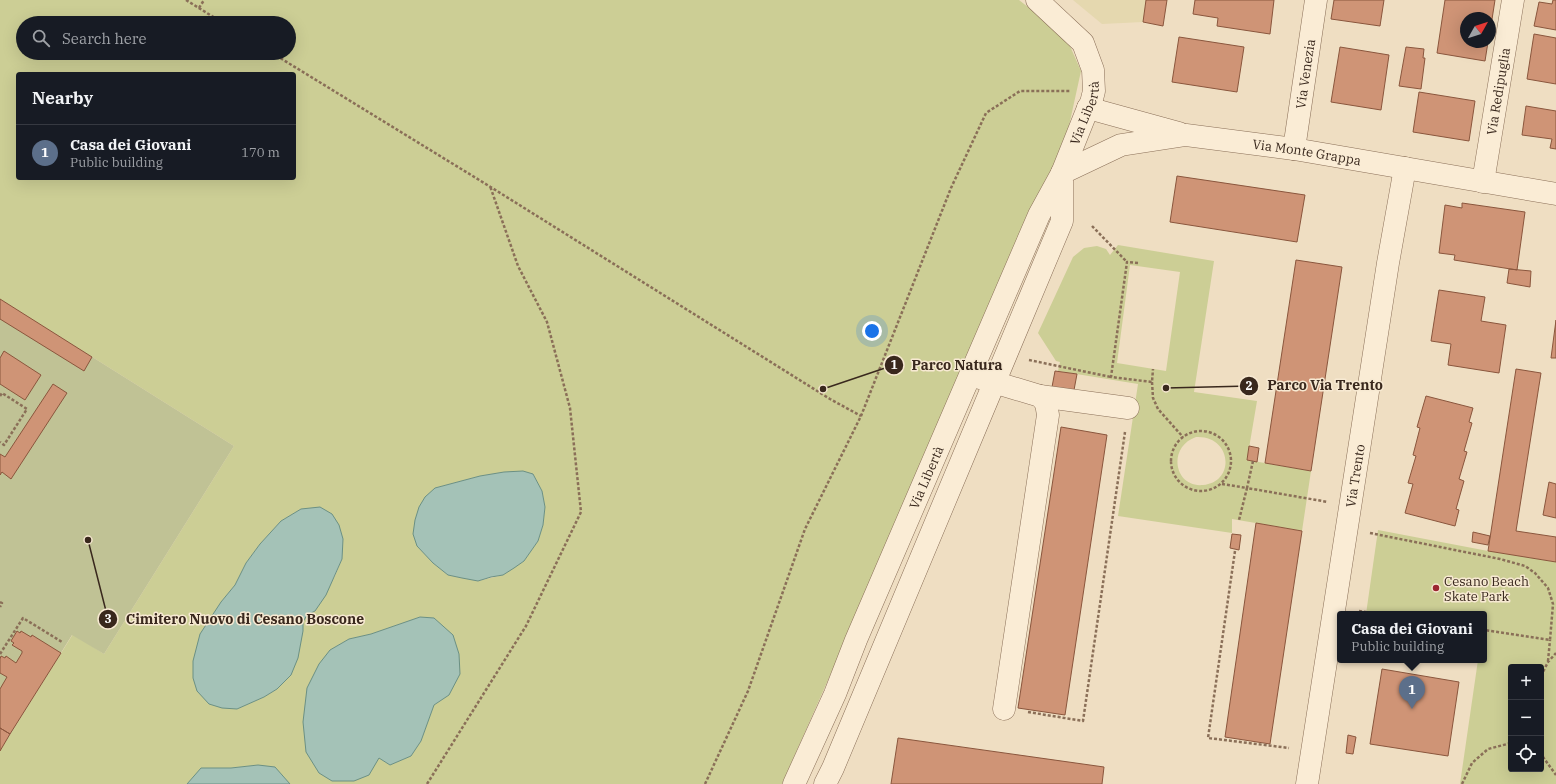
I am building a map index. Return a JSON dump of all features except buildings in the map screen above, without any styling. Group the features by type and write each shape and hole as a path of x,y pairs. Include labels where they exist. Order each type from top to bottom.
{"street":[{"name":"Via Libertà","path":"794,784 835,694 856,640 1039,215 1062,173 1091,103 1094,91 1093,70 1083,43 1037,0"},
{"name":"Via Venezia","path":"1294,148 1316,0"},
{"name":"Via Redipuglia","path":"1483,182 1513,0"},
{"path":"1088,108 1186,135"},
{"name":"Via Monte Grappa","path":"1062,173 1121,145 1186,135 1238,140 1294,148 1556,194"},
{"name":"Via Trento","path":"1307,784 1388,264 1405,168"},
{"name":"Via Libertà","path":"825,784 1062,221 1062,173"},
{"path":"970,375 1040,396 1128,408"},
{"path":"1004,709 1048,415 1046,403 1040,396"}],"path":[{"path":"186,0 212,16"},
{"path":"199,8 204,0"},
{"path":"283,60 824,395 861,416"},
{"path":"705,784 748,691 805,529 861,416 952,188 986,113 1020,91 1059,90"},
{"path":"427,784 526,626 581,512 570,408 547,322 518,266 489,186"},
{"path":"1092,226 1127,262 1138,263"},
{"path":"1110,376 1127,262"},
{"path":"1006,356 1110,376 1152,382"},
{"path":"1153,369 1153,398 1158,409 1183,437"},
{"path":"0,442 4,445 27,409 1,393"},
{"path":"1004,709 1083,720 1128,408"},
{"path":"1202,431 1216,435 1223,440 1229,449 1232,459 1231,469 1222,484 1215,489 1197,492 1187,489 1174,476 1171,466 1171,457 1176,444 1183,437 1194,432 1202,431"},
{"path":"1240,520 1252,461"},
{"path":"1222,484 1350,506"},
{"path":"1346,528 1500,559 1525,566 1535,573 1548,588 1555,604 1548,662"},
{"path":"1235,551 1208,738 1312,751"},
{"path":"0,602 2,603 0,606"},
{"path":"0,654 23,618 62,642"},
{"path":"1487,630 1550,640"},
{"path":"1544,670 1548,662 1556,653"},
{"path":"1462,784 1472,763 1488,749 1508,744"},
{"path":"1544,759 1556,775"}],"shaded area":[{"path":"1073,0 1146,0 1143,22 1102,24"}],"green space":[{"path":"0,0 1019,0 1066,37 1081,71 1065,144 782,784 290,784 286,780 258,765 201,769 187,784 0,784 0,751 73,634 104,654 234,446 0,299","holes":["504,472 533,474 542,491 545,507 543,525 538,541 524,561 503,575 478,581 448,575 433,563 417,546 435,488 480,476","301,509 343,539 342,559 335,576 315,610 307,615 302,622 303,631 300,642 277,689 264,697 237,709 200,634 221,602 235,585 246,563 260,544 281,521","420,617 449,695 434,705 421,741 411,756 390,765 379,758 330,650 349,639 371,634"]},
{"path":"1118,245 1214,261 1194,392 1257,401 1247,460 1311,471 1302,531 1232,519 1232,533 1118,516 1138,384 1058,371 1060,362 1056,361 1038,333 1073,257 1084,248 1097,246 1106,249 1110,255","holes":["1130,265 1180,272 1166,371 1117,363","1196,437 1208,438 1217,443 1223,451 1225,459 1225,468 1221,476 1214,482 1203,485 1193,484 1186,480 1180,474 1178,466 1178,457 1181,449 1187,442"]},
{"path":"0,299 234,446 104,654 72,635 0,751"},
{"path":"1378,530 1488,551 1556,562 1556,784 1460,784 1478,663 1487,663 1487,611 1366,611"}],"water":[{"path":"523,471 533,474 542,491 545,507 543,525 538,541 524,561 503,575 478,581 448,575 433,563 417,546 413,534 419,507 425,497 435,488 480,476 504,472"},
{"path":"320,507 332,514 339,525 343,539 342,559 326,595 315,611 307,615 303,622 303,631 298,658 291,675 277,689 264,697 237,709 222,708 209,704 197,691 193,678 193,661 200,634 221,602 235,585 246,563 260,544 281,521 301,509"},
{"path":"420,617 434,618 453,635 459,654 460,674 449,695 434,705 421,741 411,756 390,765 379,758 369,775 354,781 332,781 319,773 306,752 303,722 307,688 319,664 330,650 349,639 371,634"},
{"path":"258,765 275,767 290,784 187,784 201,768 231,768"}],"place":[{"name":"Parco Via Trento","path":"1166,388"},
{"name":"Parco Natura","path":"823,389"},
{"name":"Cimitero Nuovo di Cesano Boscone","path":"88,540"},
{"name":"Cesano Beach Skate Park","path":"1436,588"},
{"name":"Casa dei Giovani","path":"1412,709"}]}
